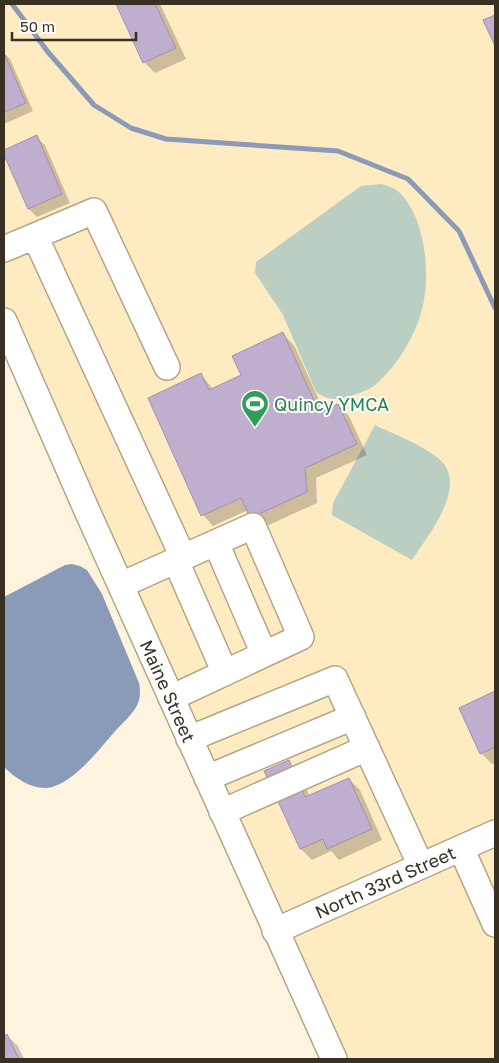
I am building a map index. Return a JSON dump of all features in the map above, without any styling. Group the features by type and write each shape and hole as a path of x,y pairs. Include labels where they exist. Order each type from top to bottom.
{"street":[{"path":"4,249 94,211 167,367"},
{"path":"35,236 179,559 225,673"},
{"name":"Maine Street","path":"4,321 189,739 334,1059"},
{"path":"121,585 253,526 301,637 171,698"},
{"path":"216,543 264,654"},
{"path":"189,739 335,679 421,866"},
{"path":"207,778 352,717"},
{"path":"222,812 367,748"},
{"name":"North 33rd Street","path":"275,931 495,833"},
{"path":"461,848 495,924"}],"shaded area":[{"path":"4,4 495,4 495,1059 329,1059 4,340"}],"green space":[{"path":"382,184 399,192 414,214 423,243 425,258 426,287 424,300 413,335 400,357 384,377 373,387 361,393 332,399 316,392 283,315 255,273 256,262 361,186"},
{"path":"375,425 424,449 439,459 447,470 450,483 443,511 412,560 332,515 333,503"}],"water":[{"path":"72,564 87,570 102,594 139,683 140,697 133,712 76,773 57,785 41,788 24,782 4,767 4,597 65,565"}],"building":[{"path":"116,4 155,4 176,48 143,63"},
{"path":"495,15 495,46 483,20"},
{"path":"4,53 26,103 4,112"},
{"path":"37,135 62,194 28,209 4,155 4,150"},
{"name":"Quincy YMCA","path":"283,332 319,412 338,404 357,444 305,468 307,492 250,518 241,498 201,516 148,398 201,373 209,390 241,375 232,356"},
{"path":"495,691 495,747 480,754 459,708"},
{"path":"289,760 305,797 349,778 372,829 327,849 323,839 300,849 264,771"},
{"path":"7,1034 19,1059 4,1059 4,1036"}],"waterway":[{"path":"12,4 48,52 94,105 131,128 166,139 338,151 408,179 459,231 495,308"}],"place":[{"name":"Quincy YMCA","path":"255,428"}]}
